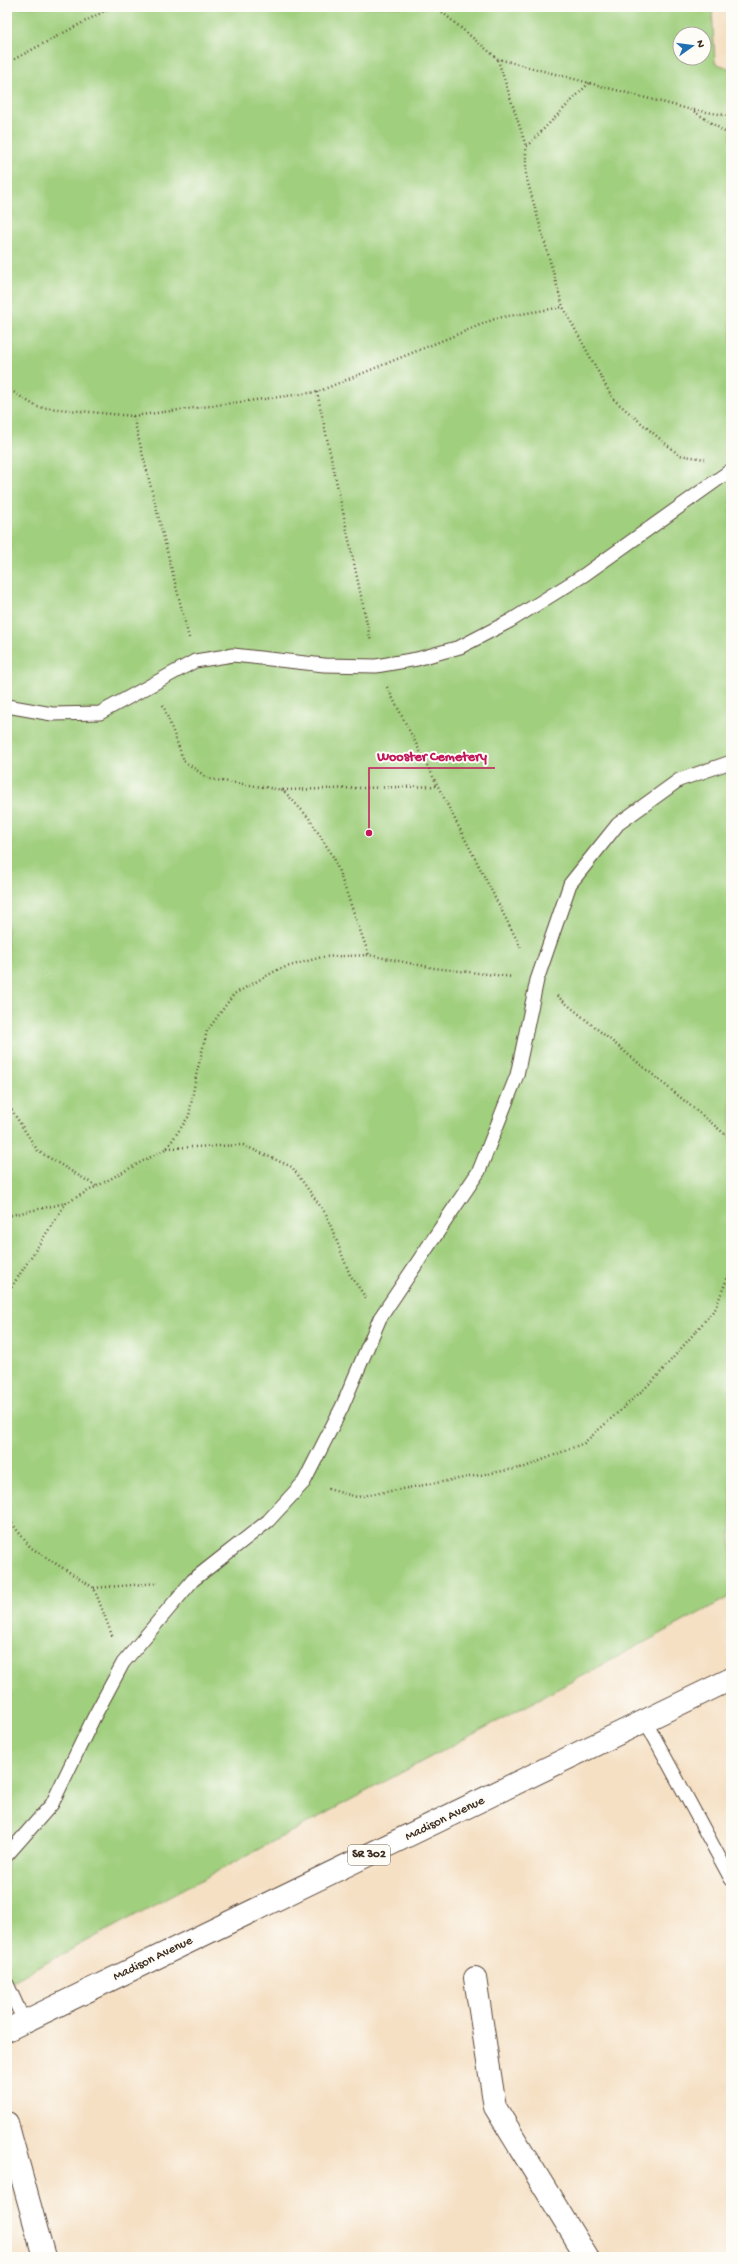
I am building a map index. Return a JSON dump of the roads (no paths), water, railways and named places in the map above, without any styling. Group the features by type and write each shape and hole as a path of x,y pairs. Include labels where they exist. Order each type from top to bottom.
{"main road":[{"name":"Madison Avenue","path":"15,2025 646,1722 731,1679"},
{"path":"475,1978 495,2107 587,2257"},
{"path":"7,2123 44,2257"}],"lane":[{"path":"7,706 52,714 100,713 195,661 233,655 324,665 376,666 417,659 460,646 510,621 584,575 731,470"},
{"path":"7,1855 52,1804 122,1663 193,1580 268,1521 304,1482 342,1407 380,1318 479,1171 517,1075 537,980 570,884 618,824 679,780 731,762"},
{"path":"646,1722 731,1879"},
{"path":"7,1984 15,2025"}],"place":[{"name":"Wooster Cemetery","path":"369,833"}]}
